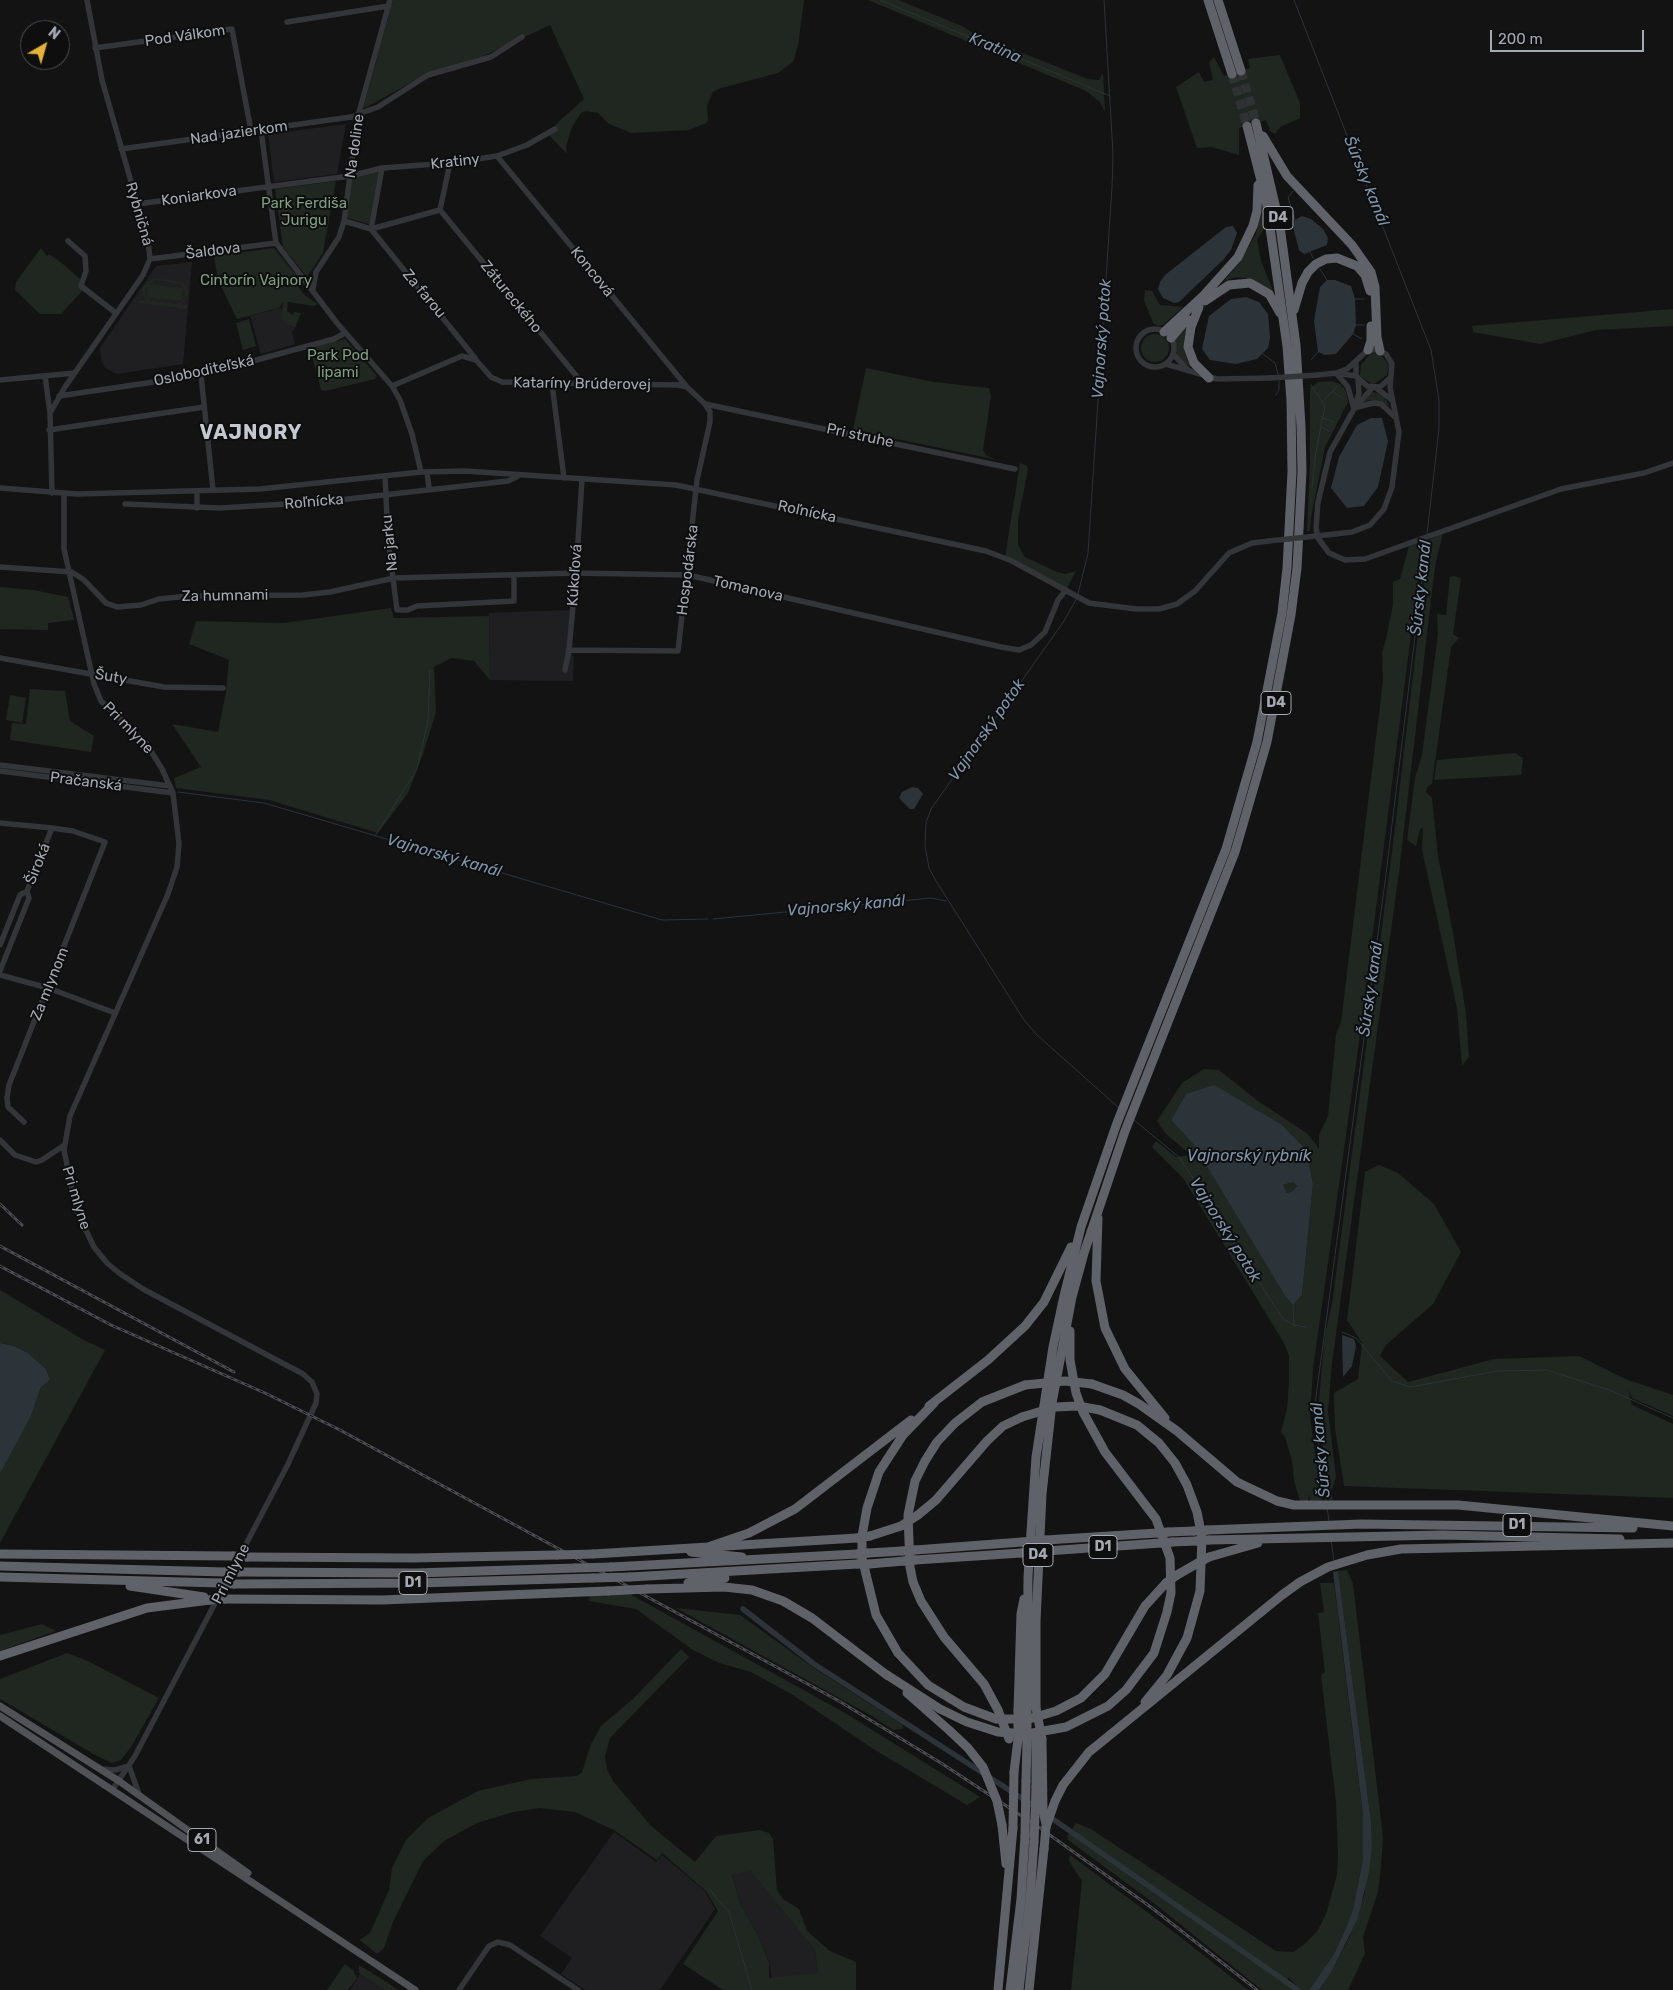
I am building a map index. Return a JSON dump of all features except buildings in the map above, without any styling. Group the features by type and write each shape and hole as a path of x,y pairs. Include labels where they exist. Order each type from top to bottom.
{"highway":[{"path":"1208,0 1232,74"},
{"path":"1218,0 1241,71"},
{"path":"1251,124 1287,176 1352,245 1372,272 1375,287 1377,337 1380,351"},
{"name":"D4","path":"1010,1990 1020,1908 1025,1836 1028,1577 1036,1457 1062,1304 1081,1227 1116,1124 1226,849 1257,742 1270,682 1283,604 1291,505 1291,401 1285,323 1271,228 1251,124"},
{"name":"D4","path":"1027,1709 1036,1622 1042,1494 1052,1403 1072,1297 1098,1211 1133,1109 1235,852 1263,759 1280,685 1297,568 1302,471 1302,426 1293,315 1280,226 1251,124"},
{"path":"1167,335 1224,275 1247,243 1257,211 1258,168"},
{"path":"1293,315 1302,283 1308,272 1316,264 1326,259 1347,261 1357,266 1365,275 1370,288 1371,341 1368,350"},
{"path":"1167,335 1228,285 1250,283 1268,294 1285,323"},
{"path":"1199,307 1191,327 1188,348 1194,364 1209,378"},
{"path":"1098,1211 1096,1282 1105,1328 1124,1368 1177,1431"},
{"path":"708,1547 749,1534 795,1509 988,1360 1026,1326 1044,1302 1081,1227"},
{"path":"884,1673 940,1708 967,1722 998,1732 1027,1734 1066,1727 1108,1706 1126,1690 1154,1653 1171,1593 1170,1558 1156,1519 1105,1452 1082,1412 1076,1393 1070,1360 1072,1297"},
{"path":"1029,1990 1046,1827 1044,1793 1026,1739 998,1710 984,1684 944,1637 921,1601 912,1582 910,1567 908,1515 915,1481 929,1455 949,1429 982,1402 1024,1385 1052,1381 1092,1384 1131,1399 1177,1431 1237,1482 1278,1501 1294,1506 1458,1506 1673,1527"},
{"path":"934,1403 903,1435 879,1472 867,1508 862,1536 864,1567 876,1615 898,1653 928,1685 964,1707 996,1719 1030,1719 1056,1710 1080,1698 1105,1674 1145,1606 1166,1583 1177,1575 1209,1557 1241,1546 1298,1537"},
{"path":"0,1554 413,1558 593,1554 857,1538 901,1526 918,1515 936,1500 987,1441 1004,1426 1044,1409 1066,1406 1100,1410 1137,1425 1159,1443 1175,1463 1187,1485 1197,1512 1202,1537 1200,1591 1187,1638 1167,1675 1122,1726"},
{"name":"D1","path":"0,1566 225,1572 416,1573 775,1560 1168,1532 1296,1526 1496,1524 1673,1527"},
{"name":"D1","path":"0,1577 220,1584 417,1584 630,1577 789,1569 1172,1542 1298,1537 1523,1535 1673,1542"},
{"path":"1046,1827 1055,1800 1081,1761 1300,1582 1328,1567 1367,1554 1402,1549 1673,1542"},
{"path":"660,1550 775,1560"},
{"path":"647,1589 789,1569"},
{"path":"88,1580 211,1599"},
{"path":"0,1656 147,1608 211,1599 382,1600 647,1589 724,1587 752,1590 783,1601 812,1618 884,1673 968,1748 983,1767 995,1795 1002,1825 1008,1886"},
{"path":"998,1990 1013,1828 1014,1772 1026,1739 1027,1709"},
{"name":"D4","path":"1019,1990 1028,1918 1036,1787 1026,1739"}],"main road":[{"name":"61","path":"0,1706 139,1794 296,1909"},
{"name":"61","path":"0,1716 296,1909 414,1989"}],"street":[{"name":"Rybničná","path":"52,493 50,413 59,396 143,275 150,260 150,249 121,149 95,48 87,0"},
{"path":"287,22 390,3"},
{"name":"Na doline","path":"312,289 316,272 339,237 344,221 358,115 390,3"},
{"name":"Pod Válkom","path":"95,48 232,29 251,131"},
{"name":"Nad jazierkom","path":"121,149 358,115 378,107 428,75 491,57 522,37"},
{"name":"Kratiny","path":"350,176 382,168 450,163 498,156 527,145 555,129"},
{"path":"261,130 276,243 345,333 392,386 400,400 429,488"},
{"name":"Koncová","path":"498,156 687,387"},
{"path":"344,221 371,229 440,210 450,163"},
{"path":"371,229 382,168"},
{"name":"Koniarkova","path":"137,204 350,176"},
{"name":"Zátureckého","path":"440,210 583,384"},
{"name":"Za farou","path":"371,229 468,347 476,360"},
{"path":"68,241 86,256 86,271 81,286 116,313"},
{"name":"Šaldova","path":"150,260 276,243"},
{"path":"1188,370 1173,354 1167,335 1153,330 1143,334 1137,345 1137,351 1142,362 1154,367 1166,364 1209,378 1270,378 1336,373 1347,369 1356,361 1360,354 1368,350 1380,351 1390,358 1392,364 1392,400 1398,422"},
{"name":"Osloboditeľská","path":"59,396 201,375 334,339 345,333"},
{"path":"392,386 462,356 468,347"},
{"path":"1166,364 1173,354"},
{"path":"462,356 476,360"},
{"name":"Kataríny Brúderovej","path":"476,360 496,381 687,387"},
{"path":"1356,361 1359,393 1354,409 1330,452 1316,519 1318,538 1329,553 1337,558 1352,561 1365,559 1560,489 1644,473 1673,463"},
{"path":"0,380 75,373"},
{"path":"1336,373 1357,378 1392,400"},
{"path":"1336,373 1348,386 1354,409"},
{"path":"201,375 213,490"},
{"path":"45,376 50,413"},
{"path":"1354,409 1374,388 1387,383 1391,376"},
{"path":"552,384 564,478"},
{"path":"687,387 705,404 710,412 710,422 697,489"},
{"path":"1354,409 1373,403 1381,404 1388,408 1398,422"},
{"name":"Pri struhe","path":"705,404 1015,469"},
{"path":"49,430 204,406"},
{"name":"Roľnícka","path":"0,488 64,494 197,491 288,487 424,472 487,472 519,476 668,484 993,553 1024,567 1092,604 1123,608 1159,609 1187,598 1229,553 1252,543 1352,532 1370,525 1384,509 1392,487 1398,422"},
{"path":"487,472 491,478 488,483"},
{"name":"Na jarku","path":"385,476 388,539 397,610 408,610 417,606 514,602 514,575"},
{"name":"Roľnícka","path":"125,504 197,508 321,502 429,488 508,481 519,476"},
{"name":"Kúkoľová","path":"565,670 569,650 576,573 582,480"},
{"name":"Hospodárska","path":"569,650 678,651 697,489"},
{"path":"197,491 197,508"},
{"name":"Pri mlyne","path":"64,494 64,549 91,674 99,698 146,743 162,768 172,793 179,844 175,873 70,1116 63,1146 76,1210 89,1239 107,1263 143,1289 307,1377 315,1386 317,1394 315,1405 288,1464 129,1766 113,1789"},
{"path":"0,567 69,573"},
{"name":"Za humnami","path":"69,573 84,580 106,603 117,607 141,605 159,599 189,596 312,594 358,587 394,578"},
{"name":"Tomanova","path":"394,578 576,573 688,575 1001,648 1019,650 1031,645 1045,632 1058,600 1066,590"},
{"name":"Šuty","path":"0,658 164,686 223,688"},
{"name":"Pračanská","path":"0,765 170,786"},
{"name":"Pračanská","path":"0,771 172,793"},
{"path":"0,822 52,828"},
{"name":"Široká","path":"0,973 29,898 27,891 52,828 73,831 106,842"},
{"name":"Za mlynom","path":"24,1122 8,1107 9,1085 106,842"},
{"name":"Široká","path":"0,945 20,895 27,891"},
{"path":"0,973 48,988 115,1013"},
{"path":"0,1140 15,1155 36,1162 63,1146"},
{"path":"100,1769 115,1770 129,1766 139,1794"},
{"path":"460,1990 489,1946 498,1942 510,1945 578,1990"}],"shaded area":[{"path":"346,124 337,174 274,182 268,134"},
{"path":"192,262 183,364 117,374 105,368 101,360 100,348 156,266"},
{"path":"281,308 281,315 291,327 295,328 292,333 295,344 261,354 250,316"},
{"path":"570,610 567,647 574,657 573,681 490,680 489,613"},
{"path":"614,1832 656,1862 662,1855 705,1891 715,1909 660,1990 585,1990 561,1974 572,1958 540,1936"},
{"path":"751,1870 815,1950 818,1973 772,1979 769,1962 759,1937 741,1906 732,1874"},
{"path":"360,1974 384,1990 350,1990"}],"green space":[{"path":"393,0 804,0 798,46 793,62 778,73 713,92 707,106 708,120 706,123 689,130 631,133 609,124 598,113 586,111 581,113 572,127 566,146 567,154 549,135 557,130 555,125 584,99 550,25 475,60 425,75 363,109"},
{"path":"868,0 898,0 962,26 973,33 1088,79 1099,80 1103,73 1105,112 1100,102 1086,91"},
{"path":"1280,55 1300,103 1300,118 1280,127 1275,134 1270,131 1266,120 1239,128 1239,155 1212,147 1197,148 1176,87 1199,72 1204,82 1213,80 1209,62 1214,57 1224,76 1250,68 1248,59"},
{"path":"379,171 369,224 347,218 352,177"},
{"name":"Park Ferdiša Jurigu","path":"336,181 323,253 307,277 283,247 275,189"},
{"path":"1261,212 1264,229 1257,239 1261,261 1274,293 1253,279 1237,277 1224,281 1239,263 1256,234"},
{"path":"41,248 47,256 49,254 63,264 83,282 85,288 61,314 40,314 15,290 16,282"},
{"name":"Cintorín Vajnory","path":"274,248 300,280 296,283 304,295 318,304 314,306 288,302 287,311 293,315 294,312 301,313 295,328 284,323 281,315 283,302 279,308 237,319 218,280 214,256"},
{"path":"153,278 183,282 188,290 188,295 181,305 187,306 186,309 139,303 139,300 146,301 142,287","holes":["155,280 180,284 185,290 185,298 180,303 151,301 147,298 145,294 148,284 147,297 181,301 183,288 149,284"]},
{"path":"1145,290 1152,291 1160,305 1183,307 1163,325 1158,326 1153,323 1144,300"},
{"path":"1673,309 1673,326 1596,330 1540,344 1473,332 1472,326"},
{"path":"249,319 256,346 243,350 236,323"},
{"path":"1188,324 1184,343 1188,360 1195,370 1181,360 1176,352 1176,339"},
{"path":"1155,334 1165,338 1169,348 1165,358 1155,362 1145,358 1141,348 1145,338"},
{"name":"Park Pod lipami","path":"345,339 377,376 375,379 325,391 321,390 310,348"},
{"path":"1371,353 1380,354 1389,365 1387,375 1372,384 1360,376 1361,365"},
{"path":"866,368 934,382 989,388 991,396 983,450 987,456 998,460 853,430"},
{"path":"1331,381 1340,384 1346,391 1348,402 1325,447 1310,531 1307,531 1310,464 1310,388 1318,382"},
{"path":"1374,392 1384,396 1390,407 1382,402 1370,400 1361,403 1369,393"},
{"path":"1020,463 1027,466 1028,469 1018,520 1018,545 1025,557 1055,571 1065,574 1076,571 1066,590 1005,557"},
{"path":"1443,533 1435,566 1399,872 1332,1363 1328,1411 1336,1477 1331,1492 1334,1504 1330,1504 1318,1411 1325,1334 1332,1304 1393,844 1429,540"},
{"path":"1423,541 1356,1064 1313,1369 1310,1418 1322,1502 1310,1502 1309,1494 1308,1501 1300,1501 1294,1481 1292,1461 1285,1437 1281,1432 1287,1409 1289,1382 1289,1356 1284,1343 1183,1178 1152,1147 1156,1141 1176,1157 1191,1155 1166,1134 1157,1121 1182,1083 1204,1069 1219,1070 1258,1101 1308,1134 1319,1149 1319,1135 1328,1116 1336,1034 1341,1022 1383,681 1382,652 1393,605 1393,582 1400,579 1409,546","holes":["1186,1094 1250,1108 1282,1125 1306,1149 1313,1184 1302,1295 1293,1305 1285,1296 1206,1165 1205,1157 1171,1120"]},
{"path":"1450,577 1461,578 1453,634 1459,638 1451,647 1432,784 1427,787 1426,792 1432,798 1438,856 1466,1013 1469,1057 1462,1066 1457,1008 1422,850 1423,828 1420,829 1416,846 1407,840 1415,778 1422,755 1438,634 1437,614 1446,615"},
{"path":"0,587 33,590 68,597 74,620 48,623 48,630 0,629"},
{"path":"391,608 394,618 489,616 490,680 474,661 451,658 434,667 436,712 423,754 408,793 378,833 269,800 176,788 174,778 201,767 172,724 218,732 226,692 229,660 189,644 196,621 284,623"},
{"path":"30,689 65,691 70,721 94,736 91,752 10,740 12,723 26,724"},
{"path":"10,695 26,698 22,723 6,720"},
{"path":"1515,753 1523,758 1521,775 1434,780 1437,760"},
{"path":"1379,1165 1398,1173 1434,1204 1461,1252 1433,1304 1386,1345 1380,1356 1408,1382 1494,1359 1579,1356 1625,1379 1673,1395 1673,1416 1632,1398 1628,1389 1632,1405 1673,1424 1673,1498 1344,1486 1335,1428 1334,1393 1358,1379 1362,1343 1347,1320 1365,1172"},
{"path":"1293,1182 1297,1186 1293,1191 1287,1193 1283,1185"},
{"path":"0,1290 82,1339 105,1350 0,1543 0,1474 31,1416 41,1387 50,1380 46,1369 28,1353 14,1346 0,1343"},
{"path":"1347,1570 1353,1584 1383,1837 1378,1892 1363,1937 1365,1954 1348,1990 1319,1990 1332,1971 1350,1936 1364,1896 1372,1846 1371,1821 1338,1571"},
{"path":"1320,1583 1334,1583 1363,1816 1363,1859 1353,1909 1346,1928 1334,1954 1309,1990 1301,1990 1289,1978 1284,1982 1294,1990 1262,1990 1155,1904 1068,1840 1067,1837 1076,1823 1091,1829 1276,1951 1294,1952 1307,1942 1318,1930 1326,1914 1337,1875 1338,1856 1336,1802 1321,1675 1325,1672 1318,1613 1324,1612"},
{"path":"628,1593 845,1713 980,1797 967,1805 875,1750 793,1695 751,1672 719,1663 693,1650 636,1609 589,1601 590,1595"},
{"path":"676,1608 740,1615 811,1666 903,1725 902,1729 893,1730 872,1716"},
{"path":"42,1624 56,1631 0,1651 0,1635"},
{"path":"681,1649 689,1657 610,1738 605,1756 607,1769 613,1781 651,1826 695,1862 716,1836 760,1830 769,1833 773,1839 777,1890 783,1899 799,1909 807,1931 830,1951 856,1962 856,1990 723,1990 683,1964 718,1911 706,1891 662,1853 657,1860 614,1830 575,1812 539,1808 513,1812 477,1823 444,1841 423,1861 393,1922 384,1948 377,1954 360,1940 370,1933 389,1890 392,1868 406,1840 428,1818 478,1791 531,1779 577,1776 582,1772 591,1744 601,1726 633,1699","holes":["751,1871 815,1950 818,1973 769,1978 769,1963 759,1937 741,1906 732,1875"]},
{"path":"67,1653 88,1661 159,1698 131,1747 121,1760 112,1763 97,1756 0,1699 0,1679"},
{"path":"1070,1855 1248,1990 1071,1990 1082,1881 1069,1861"},
{"path":"345,1964 353,1970 357,1978 348,1990 327,1990"},
{"path":"359,1965 398,1990 384,1990 359,1973"}],"water":[{"path":"1302,216 1311,219 1323,229 1328,238 1327,245 1304,254 1299,250 1293,227 1295,220"},
{"path":"1233,226 1237,233 1231,250 1223,260 1179,302 1174,303 1163,298 1158,289 1165,275 1226,227"},
{"path":"1327,280 1335,280 1351,286 1355,299 1356,325 1353,334 1336,354 1325,355 1318,352 1314,321 1320,287"},
{"path":"1246,297 1259,302 1268,314 1270,337 1268,348 1257,359 1236,364 1210,360 1202,349 1209,316 1231,299"},
{"path":"1371,418 1382,418 1388,441 1378,487 1364,506 1347,508 1331,488 1339,457 1357,425"},
{"path":"912,787 918,788 923,794 914,809 910,809 899,798 902,792"},
{"name":"Vajnorský rybník","path":"1214,1085 1282,1125 1306,1149 1313,1184 1302,1295 1293,1305 1285,1296 1206,1165 1205,1157 1171,1120 1186,1094","holes":["1293,1182 1297,1186 1293,1191 1287,1193 1283,1185"]},
{"path":"1342,1335 1354,1339 1356,1346 1352,1366 1343,1377"},
{"path":"0,1343 14,1346 28,1353 46,1369 50,1380 41,1387 31,1416 0,1474"},
{"path":"1338,1571 1371,1821 1372,1846 1369,1872 1358,1918 1332,1971 1319,1990 1309,1990 1334,1954 1346,1928 1353,1909 1363,1859 1363,1815 1333,1572"}],"waterway":[{"name":"Kratina","path":"880,0 1110,96"},
{"name":"Vajnorský potok","path":"1078,594 1088,553 1112,187 1113,154 1104,0"},
{"name":"Šúrsky kanál","path":"1294,0 1431,350 1439,400 1439,429 1427,534"},
{"path":"1293,191 1288,197 1295,220"},
{"path":"1310,252 1313,258"},
{"path":"1320,269 1327,280"},
{"path":"1355,299 1364,299"},
{"path":"1356,325 1364,325"},
{"path":"1353,334 1362,339"},
{"path":"1311,360 1318,352"},
{"path":"1263,354 1275,363 1278,374"},
{"path":"1276,395 1279,389 1279,381"},
{"path":"1311,385 1325,406 1316,451 1312,487"},
{"path":"1323,401 1338,386"},
{"path":"1332,391 1344,399"},
{"path":"1323,418 1334,422"},
{"path":"1320,426 1330,432"},
{"name":"Šúrsky kanál","path":"1326,1501 1315,1417 1316,1397 1385,882 1427,538"},
{"name":"Vajnorský potok","path":"1077,598 1064,621 931,809 926,823 925,846 929,868 936,881 1024,1020 1037,1035 1119,1108"},
{"path":"375,836 417,769 428,721 430,670"},
{"name":"Vajnorský kanál","path":"178,792 264,803 662,920 708,919"},
{"name":"Vajnorský kanál","path":"713,919 931,898 946,901"},
{"name":"Vajnorský potok","path":"1134,1120 1180,1158 1283,1319 1294,1325 1306,1327"},
{"path":"1293,1305 1294,1325"},
{"name":"Vajnorský potok","path":"1342,1332 1356,1338 1392,1381 1410,1387 1498,1371 1547,1370 1612,1391 1673,1418"},
{"name":"Šúrsky kanál","path":"1327,1508 1329,1521"},
{"name":"Šúrsky kanál","path":"1331,1540 1334,1561"},
{"path":"743,1609 814,1664 1037,1808"},
{"path":"1047,1815 1298,1990"},
{"path":"709,1889 729,1912 752,1990"}],"tunnel":[{"path":"1241,71 1256,123"},
{"path":"1232,74 1247,126"}],"railway":[{"path":"0,1204 22,1225"},
{"path":"0,1246 234,1372"},
{"path":"0,1266 111,1325 265,1393 340,1430 839,1701 941,1763 1040,1828 1152,1908 1257,1990"}],"district":[{"name":"VAJNORY","path":"251,433"}]}
